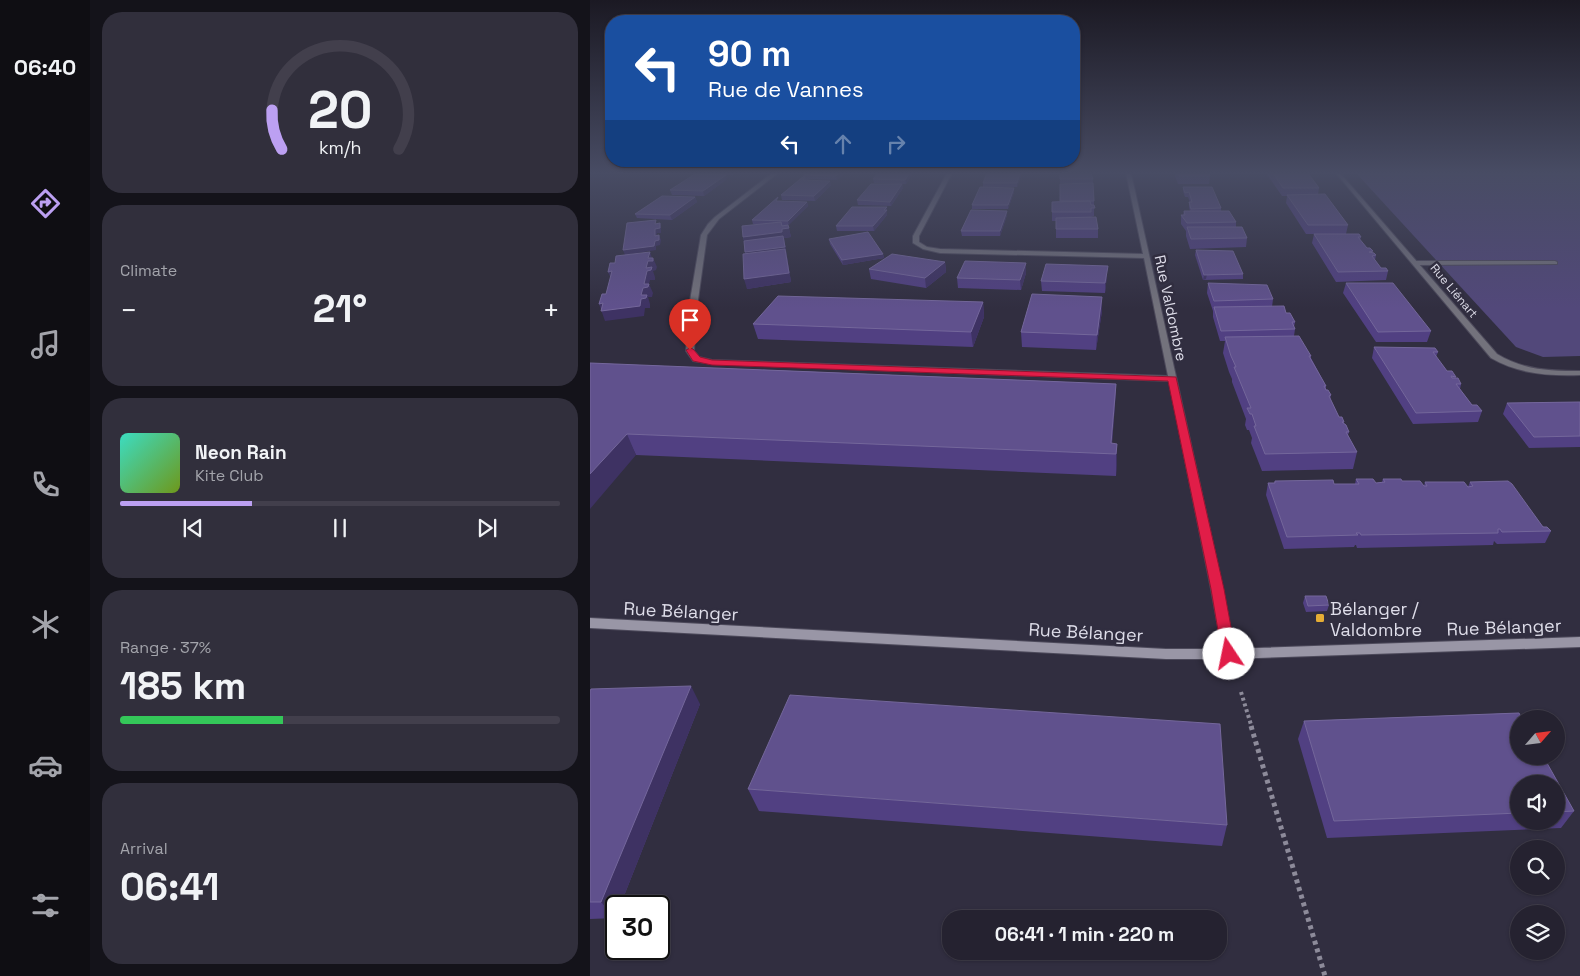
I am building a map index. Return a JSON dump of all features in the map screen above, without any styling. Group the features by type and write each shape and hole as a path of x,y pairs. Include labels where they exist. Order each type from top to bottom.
{"street":[{"path":"716,219 710,224 704,235 693,307 690,350 696,359 712,362 1172,379"},
{"path":"925,219 916,236 916,243 925,248 940,251 1146,256"},
{"name":"Rue Valdombre","path":"1138,219 1218,589 1229,654"},
{"name":"Rue Liénart","path":"1377,219 1494,356 1503,362 1542,374 1580,373"},
{"path":"1416,263 1555,263"},
{"name":"Rue Bélanger","path":"590,623 1166,654 1229,654 1580,642"}],"path":[{"path":"1240,692 1325,976"}],"shaded area":[{"path":"1398,219 1580,219 1580,356 1543,357 1516,347"}],"building":[{"path":"754,219 790,219 788,221 752,220"},
{"path":"842,219 880,219 873,226 836,226"},
{"path":"967,219 1004,219 1000,231 961,231"},
{"path":"1056,219 1096,219 1098,229 1056,229"},
{"path":"1184,219 1234,219 1236,222 1187,223"},
{"path":"1303,219 1343,219 1348,225 1308,225"},
{"path":"656,220 655,224 660,223 660,228 655,229 655,236 659,235 659,240 655,241 654,246 623,250 627,223"},
{"path":"781,222 782,226 788,225 789,228 782,229 782,232 743,237 742,226"},
{"path":"1187,227 1242,227 1247,238 1191,239"},
{"path":"868,232 883,254 842,260 829,239"},
{"path":"1314,234 1359,234 1361,237 1358,237 1367,248 1373,251 1369,252 1376,255 1372,256 1381,268 1386,268 1388,271 1338,272"},
{"path":"783,236 785,247 745,252 744,241"},
{"path":"785,249 789,273 744,279 743,254"},
{"path":"1196,250 1233,251 1243,274 1204,275"},
{"path":"650,252 648,258 653,258 653,261 648,261 646,268 652,267 651,270 647,271 644,284 649,284 648,287 643,288 641,295 647,295 646,298 641,299 640,306 601,311 603,303 599,304 602,294 606,294 612,271 608,272 610,263 615,263 616,256"},
{"path":"892,254 945,262 925,278 869,269"},
{"path":"965,261 1026,263 1020,280 957,278"},
{"path":"1046,264 1108,266 1105,283 1041,281"},
{"path":"1208,283 1267,285 1273,299 1214,301"},
{"path":"1346,283 1393,283 1431,331 1378,332"},
{"path":"1032,294 1102,297 1097,335 1021,332"},
{"path":"778,296 983,302 971,332 753,324"},
{"path":"1284,306 1286,313 1290,313 1295,322 1292,322 1295,329 1221,331 1214,307"},
{"path":"1299,336 1326,386 1324,386 1326,390 1331,395 1329,396 1339,417 1342,417 1344,422 1342,422 1346,425 1349,432 1346,432 1357,452 1265,454 1254,426 1256,426 1252,414 1250,414 1247,408 1251,408 1234,367 1236,367 1225,337"},
{"path":"1374,347 1435,348 1438,352 1433,352 1447,371 1452,371 1456,377 1451,376 1452,378 1458,378 1461,384 1456,384 1472,405 1477,405 1482,411 1416,413"},
{"path":"590,363 1116,384 1111,443 1117,444 1116,454 627,434 590,474"},
{"path":"1580,402 1580,436 1534,437 1507,403"},
{"path":"1356,479 1373,479 1376,483 1385,482 1383,479 1401,479 1402,481 1420,481 1424,486 1427,486 1425,482 1464,482 1468,487 1473,486 1470,482 1508,481 1543,527 1547,527 1551,531 1502,532 1498,529 1498,533 1361,535 1356,533 1358,535 1287,537 1268,483 1275,483 1275,481 1333,480 1334,484 1359,484"},
{"path":"1305,596 1326,596 1329,605 1308,606"},
{"path":"691,686 601,902 590,902 590,691 591,689"},
{"path":"790,695 1220,724 1227,825 748,789"},
{"path":"1510,713 1510,765 1548,765 1554,775 1510,775 1510,813 1334,821 1304,721"},
{"path":"1565,795 1574,811 1565,812"}],"place":[{"name":"Bélanger / Valdombre","path":"1320,618"}],"route":[{"path":"690,350 696,359 712,362 1172,379 1218,589 1229,654"}]}
